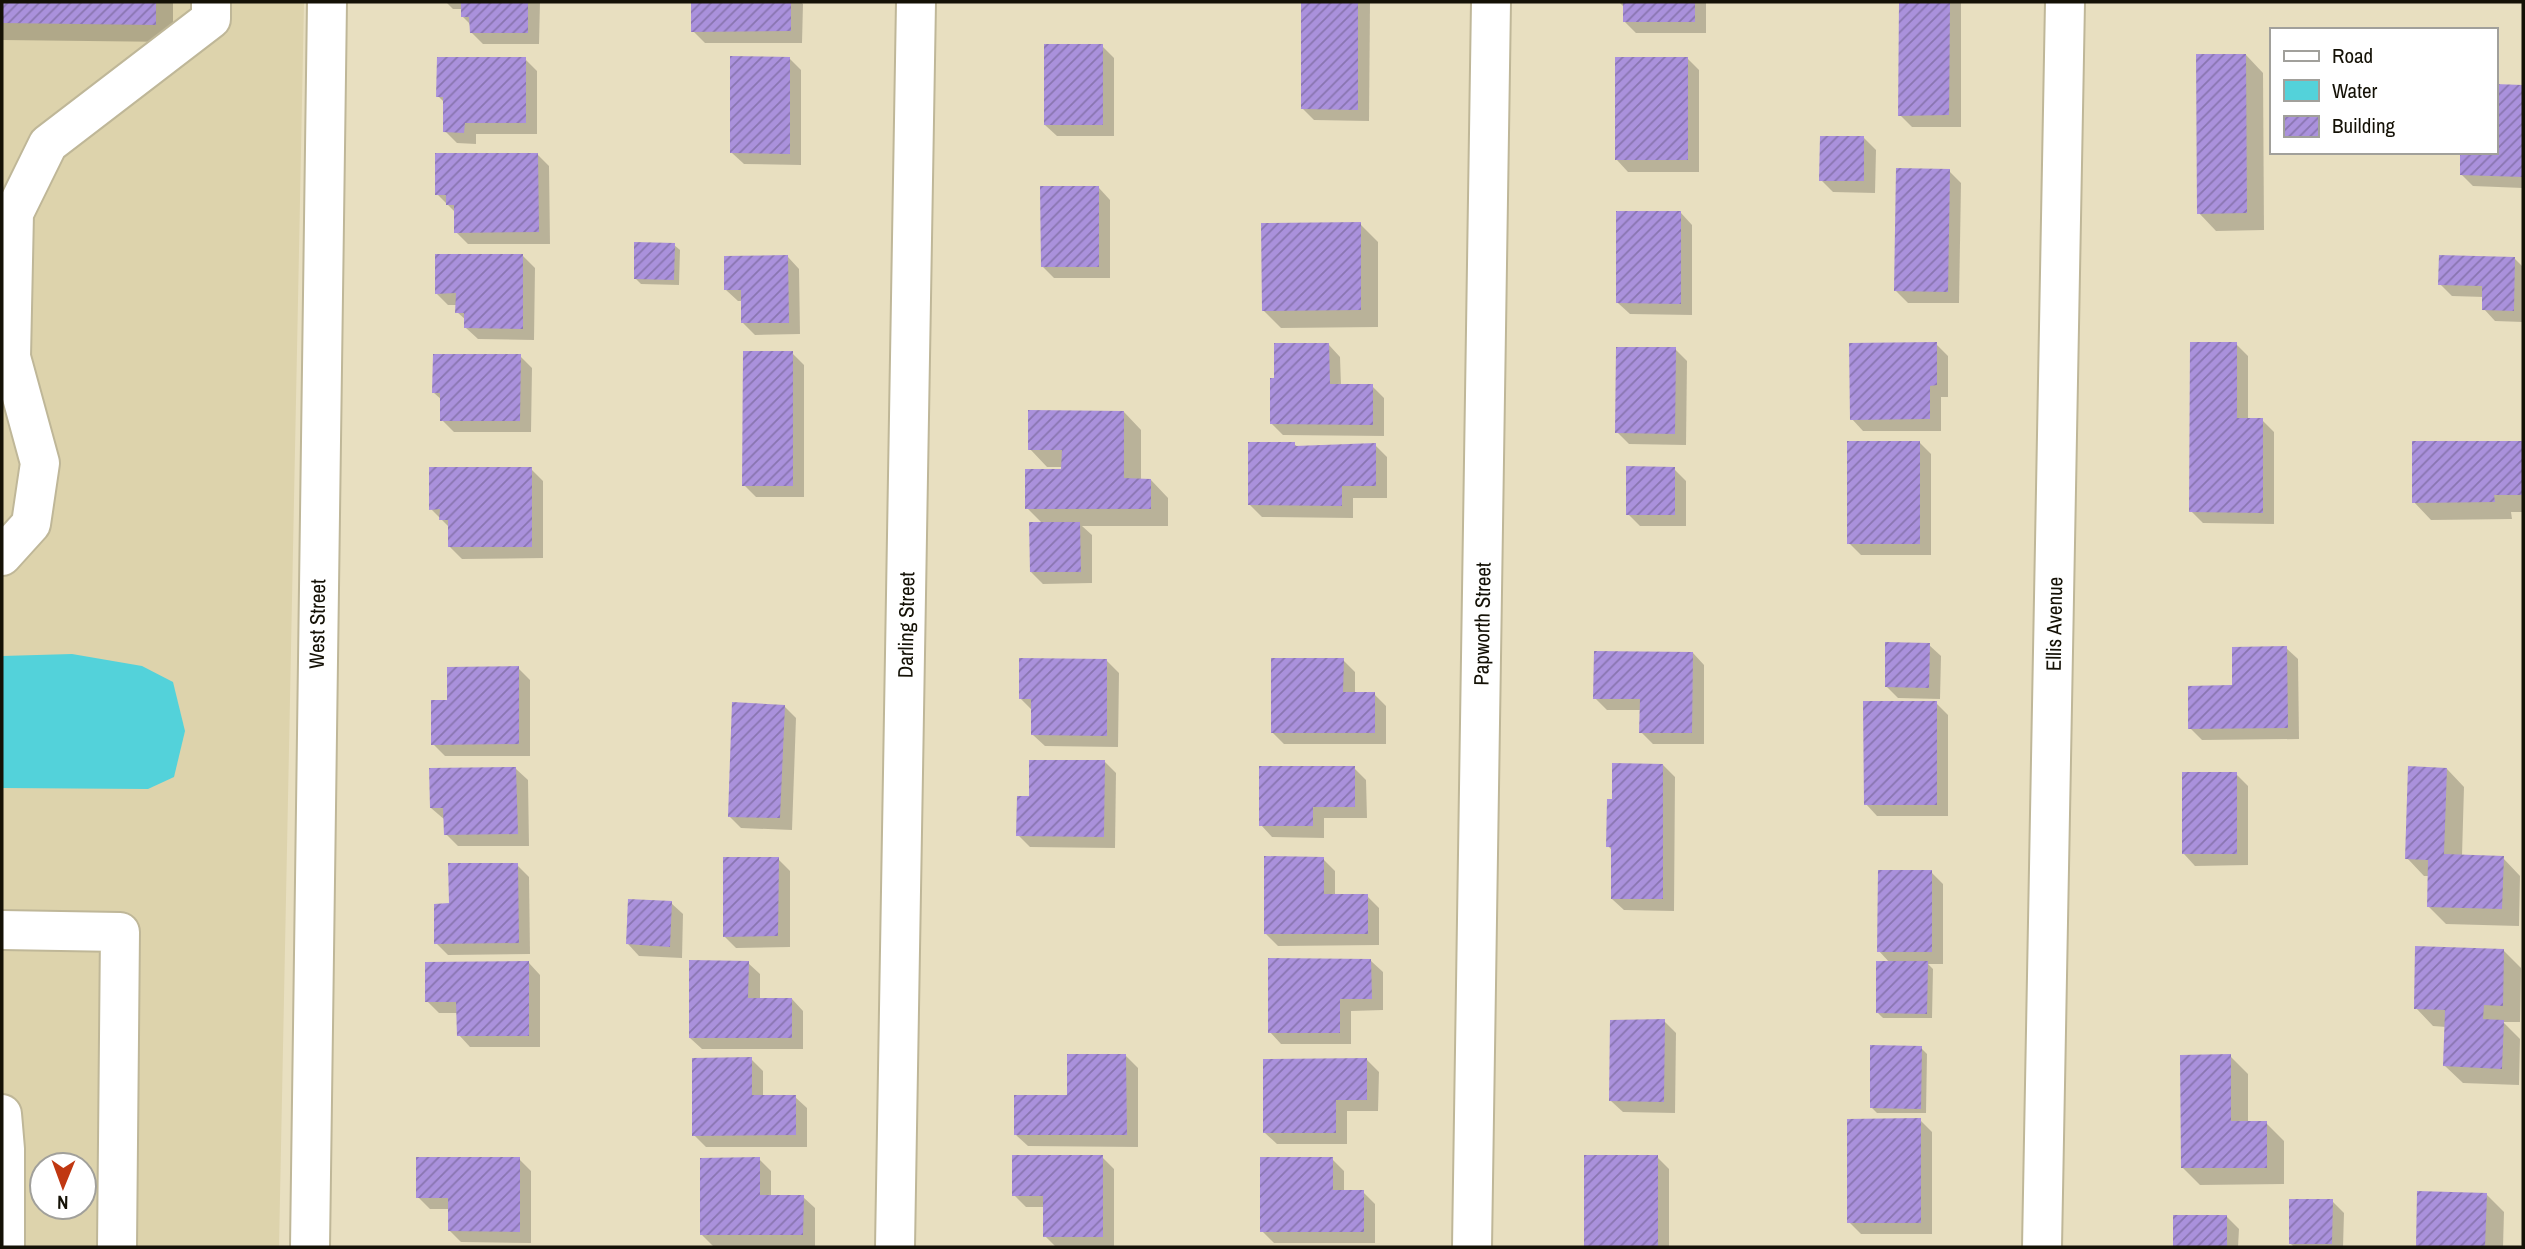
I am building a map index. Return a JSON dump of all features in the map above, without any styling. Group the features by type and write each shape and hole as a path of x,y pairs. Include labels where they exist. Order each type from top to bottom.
{"street":[{"path":"2,556 32,524 40,463 11,357 14,213 48,144 211,19 211,2"},
{"name":"West Street","path":"310,1247 327,2"},
{"name":"Darling Street","path":"895,1247 916,2"},
{"name":"Papworth Street","path":"1472,1247 1491,2"},
{"name":"Ellis Avenue","path":"2042,1247 2065,2"},
{"path":"2,930 120,932 117,1247"},
{"path":"3,1138 5,1247"}],"shaded area":[{"path":"2,2 304,2 279,1247 2,1247"}],"water":[{"path":"72,654 142,666 173,682 185,731 174,777 148,789 2,788 2,656"}],"building":[{"path":"2,2 156,2 156,25 2,23"},
{"path":"461,2 528,2 528,33 470,33 469,17 461,17"},
{"path":"691,2 791,2 791,31 691,32"},
{"path":"1301,2 1358,2 1358,110 1301,109"},
{"path":"1623,2 1695,2 1695,22 1623,22"},
{"path":"1899,2 1950,2 1949,115 1898,116"},
{"path":"1044,44 1103,44 1103,125 1044,125"},
{"path":"2196,54 2246,54 2247,213 2197,214"},
{"path":"730,56 790,57 790,154 730,153"},
{"path":"437,57 526,57 526,123 465,123 464,133 443,132 443,97 436,97"},
{"path":"1615,57 1688,57 1688,160 1615,160"},
{"path":"2497,84 2523,85 2523,177 2460,175 2460,154 2497,154"},
{"path":"1820,136 1864,136 1864,181 1819,181"},
{"path":"435,153 538,153 539,232 454,233 454,205 446,205 446,195 435,195"},
{"path":"1896,168 1950,169 1948,292 1894,291"},
{"path":"1040,186 1099,186 1099,267 1041,267"},
{"path":"1616,211 1681,211 1681,304 1616,303"},
{"path":"1361,222 1361,310 1262,311 1261,223"},
{"path":"634,242 675,243 674,280 634,279"},
{"path":"435,254 523,254 523,329 464,328 464,313 455,313 456,293 435,294"},
{"path":"788,255 789,323 741,323 741,290 724,290 724,256"},
{"path":"2439,255 2515,257 2514,311 2482,310 2482,286 2438,285"},
{"path":"1937,342 1937,385 1930,386 1930,419 1850,420 1849,343"},
{"path":"2190,342 2237,342 2237,418 2263,418 2263,513 2189,512"},
{"path":"1274,343 1329,343 1330,384 1373,384 1373,425 1270,424 1270,378 1274,378"},
{"path":"1616,347 1676,347 1675,434 1615,433"},
{"path":"743,351 793,351 793,486 742,486"},
{"path":"433,354 521,354 520,421 440,421 440,393 432,393"},
{"path":"1028,410 1124,411 1124,478 1151,479 1151,509 1025,509 1025,469 1061,469 1062,450 1028,450"},
{"path":"1847,441 1920,441 1920,544 1847,544"},
{"path":"2412,441 2523,441 2523,495 2494,495 2495,502 2412,503"},
{"path":"1248,442 1295,442 1295,446 1376,443 1376,486 1342,486 1342,506 1248,505"},
{"path":"1626,466 1675,467 1675,515 1626,515"},
{"path":"429,467 532,467 532,547 448,547 448,520 439,520 440,509 429,510"},
{"path":"1029,522 1080,522 1081,572 1030,572"},
{"path":"1885,642 1930,643 1929,688 1885,687"},
{"path":"2287,646 2288,728 2188,729 2188,686 2232,685 2232,647"},
{"path":"1594,651 1693,652 1692,733 1639,733 1640,699 1593,699"},
{"path":"1019,658 1107,659 1107,736 1031,735 1031,699 1019,699"},
{"path":"1271,658 1344,658 1343,692 1375,692 1375,733 1271,733"},
{"path":"519,666 519,744 431,745 431,700 447,700 447,667"},
{"path":"1863,701 1937,701 1937,805 1864,805"},
{"path":"732,702 785,705 780,818 728,817"},
{"path":"1029,760 1105,760 1104,837 1016,836 1017,796 1029,796"},
{"path":"1612,763 1663,764 1663,899 1611,899 1611,847 1606,847 1607,799 1612,799"},
{"path":"1259,766 1355,766 1355,807 1313,807 1313,826 1259,826"},
{"path":"2408,766 2447,768 2444,854 2504,856 2502,909 2427,907 2428,860 2405,859"},
{"path":"516,767 518,834 444,835 443,808 430,808 429,768"},
{"path":"2182,772 2237,772 2237,854 2182,854"},
{"path":"1264,856 1324,857 1324,894 1368,894 1368,934 1264,934"},
{"path":"723,857 779,857 778,936 723,937"},
{"path":"448,863 518,863 519,943 434,944 434,904 449,903"},
{"path":"1878,870 1932,870 1932,952 1877,952"},
{"path":"628,899 672,901 670,947 626,944"},
{"path":"2415,946 2504,949 2503,1006 2484,1005 2483,1019 2504,1020 2502,1069 2443,1066 2445,1010 2414,1009"},
{"path":"1268,958 1371,959 1372,999 1340,999 1340,1033 1268,1033"},
{"path":"689,960 749,961 748,998 792,998 792,1038 689,1038"},
{"path":"529,961 529,1036 457,1036 456,1002 425,1002 425,962"},
{"path":"1876,961 1928,961 1927,1014 1876,1013"},
{"path":"1665,1019 1664,1102 1609,1101 1610,1020"},
{"path":"1870,1045 1922,1046 1921,1109 1870,1108"},
{"path":"1067,1054 1126,1054 1127,1135 1014,1135 1014,1095 1067,1095"},
{"path":"2231,1054 2231,1121 2267,1121 2267,1168 2181,1168 2180,1055"},
{"path":"752,1057 752,1095 796,1095 796,1135 692,1136 692,1058"},
{"path":"1367,1058 1367,1100 1336,1100 1336,1133 1263,1133 1263,1059"},
{"path":"1921,1118 1921,1223 1847,1223 1847,1119"},
{"path":"1012,1155 1103,1155 1103,1237 1043,1237 1043,1196 1012,1196"},
{"path":"1584,1155 1658,1155 1658,1247 1584,1247"},
{"path":"416,1157 520,1157 520,1232 448,1231 448,1198 416,1198"},
{"path":"760,1157 760,1195 804,1195 803,1235 700,1235 700,1158"},
{"path":"1260,1157 1333,1157 1333,1190 1364,1190 1364,1232 1260,1232"},
{"path":"2417,1191 2487,1193 2485,1247 2416,1247"},
{"path":"2289,1199 2333,1199 2332,1244 2289,1244"},
{"path":"2173,1215 2227,1215 2227,1247 2173,1247"}]}
